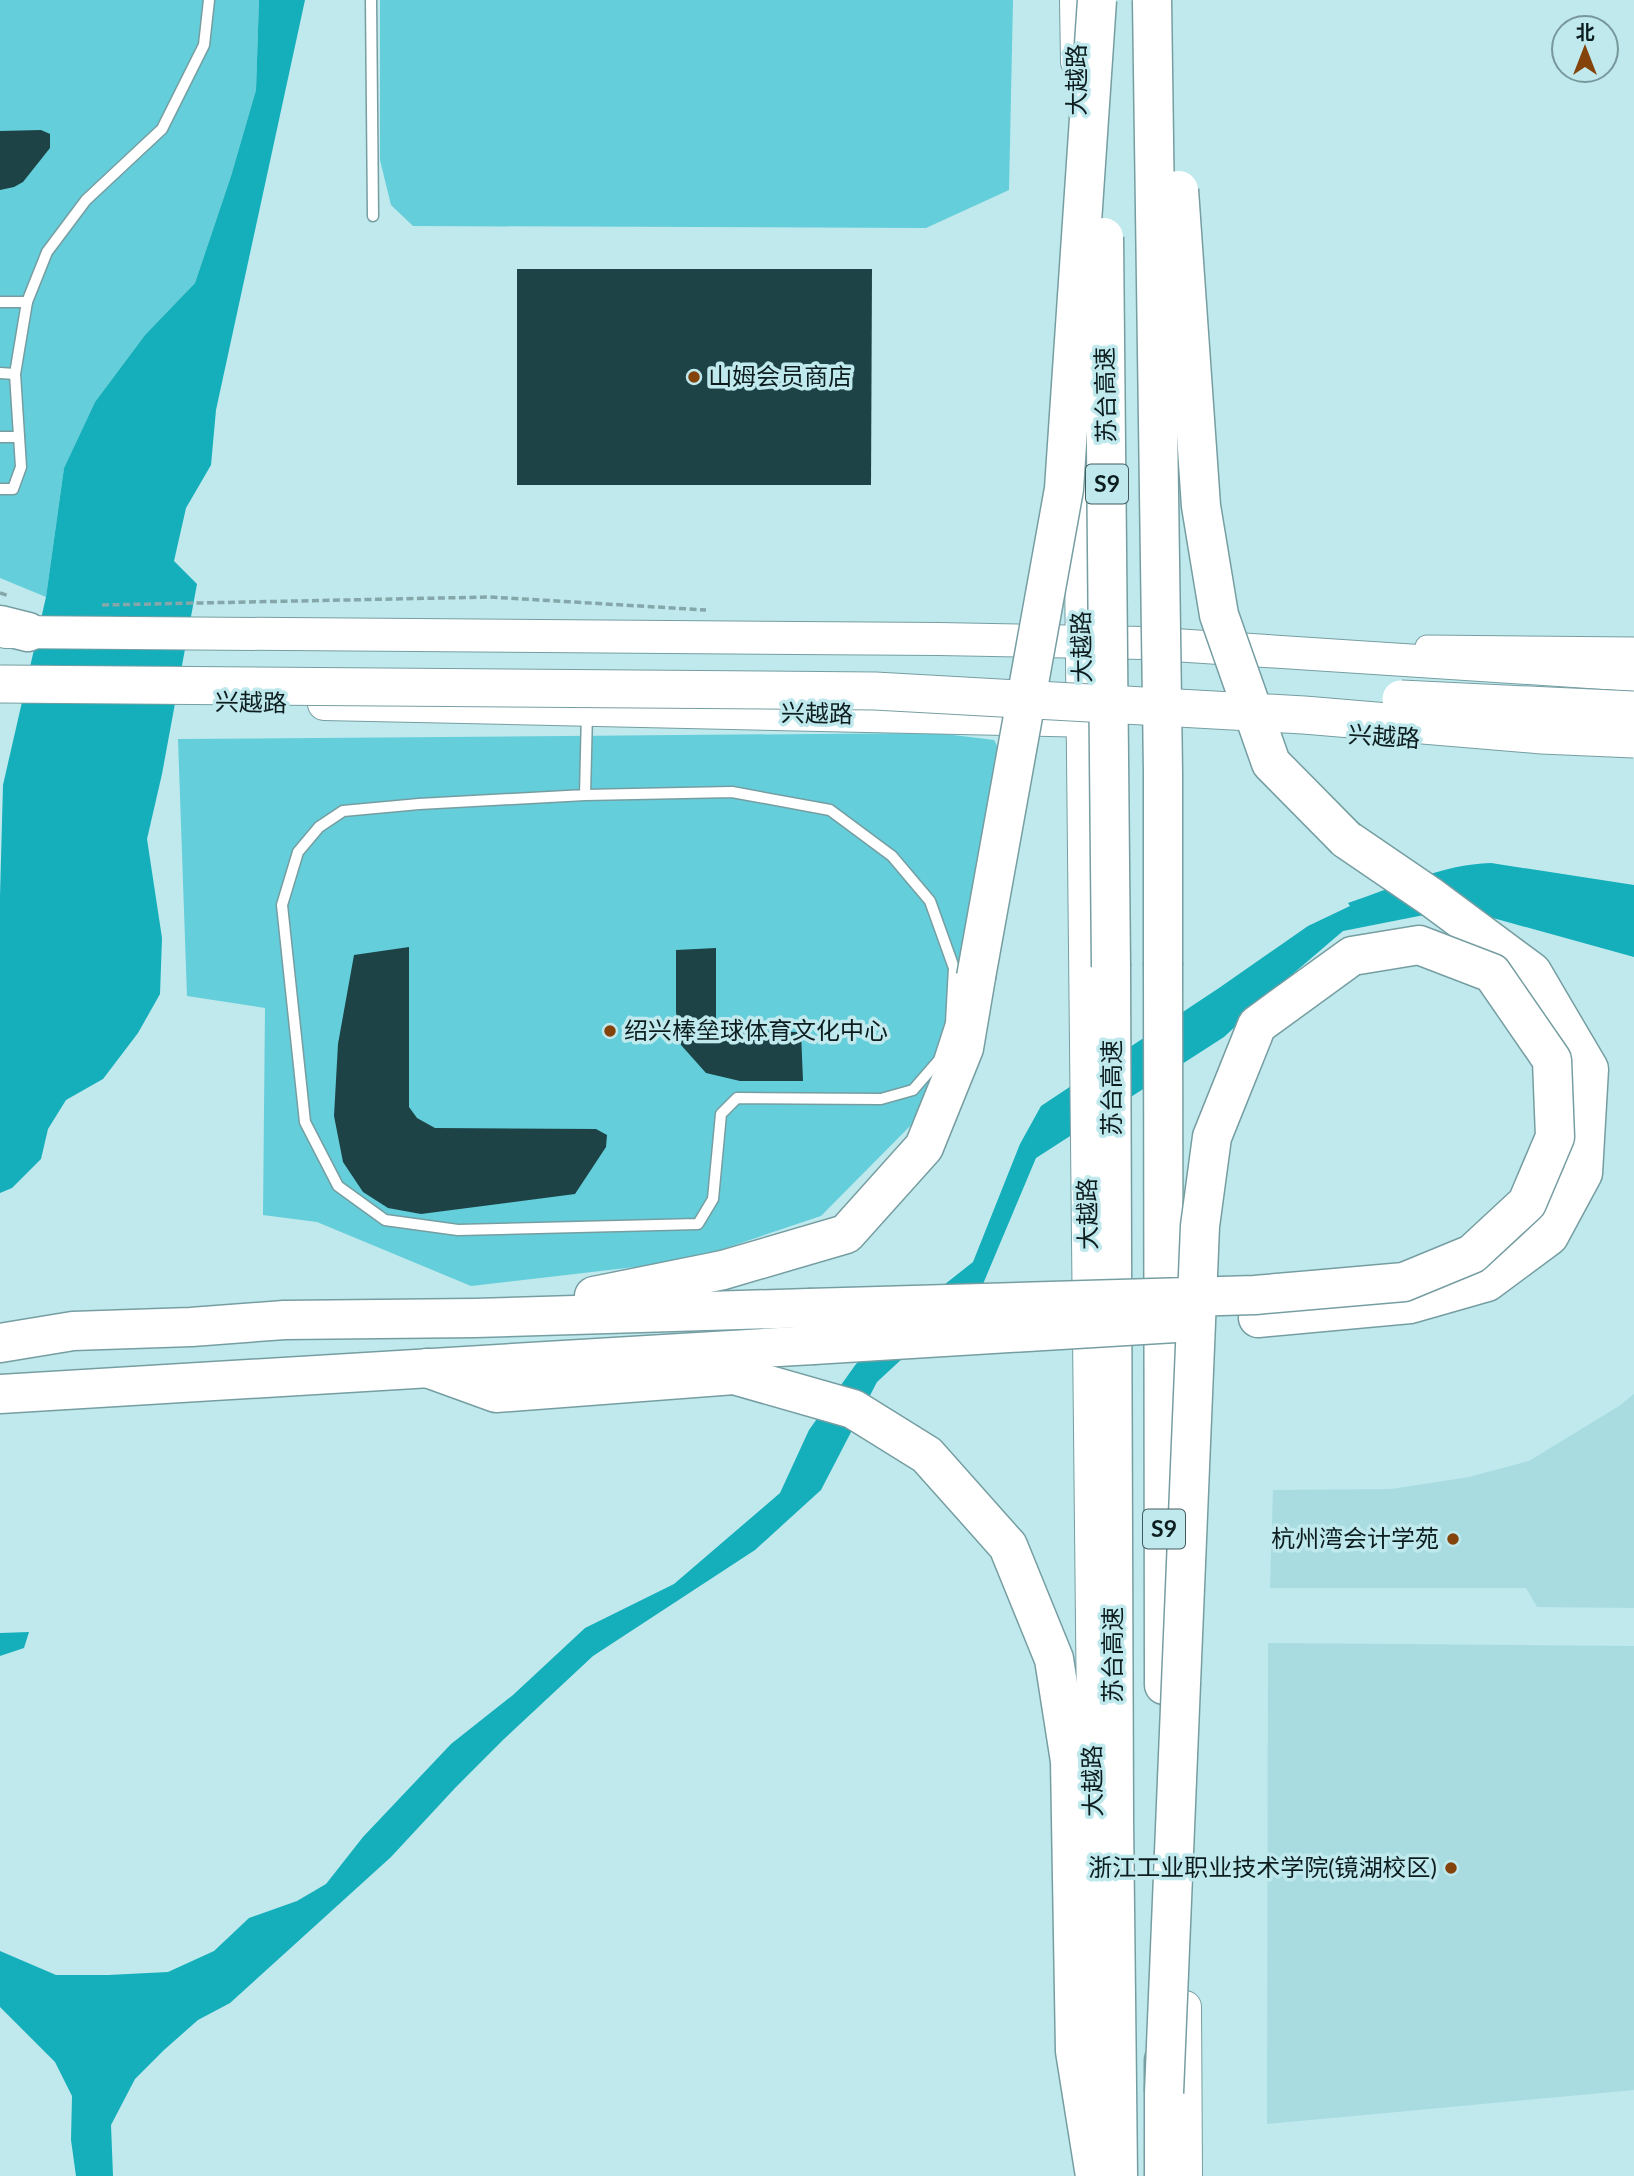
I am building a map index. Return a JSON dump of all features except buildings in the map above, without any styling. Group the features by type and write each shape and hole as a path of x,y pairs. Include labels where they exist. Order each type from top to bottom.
{"highway":[{"path":"475,1318 723,1270 846,1234 924,1147 964,1048 1064,489 1099,0"},
{"name":"苏台高速","path":"1099,0 1111,775 1114,1820 1118,2176"},
{"name":"苏台高速","path":"1152,0 1163,773 1164,2176"},
{"path":"0,1394 1258,1318 1409,1304 1488,1282 1549,1237 1583,1173 1588,1069 1532,972 1432,897 1346,839 1271,763 1220,615 1201,506 1176,137 1158,0"},
{"path":"0,660 875,670 1634,710"},
{"path":"4,694 875,691 1290,715 1542,735 1634,739"},
{"path":"0,1343 73,1331 191,1327 284,1320 475,1318 1185,1297 1199,1296 1255,1295 1404,1282 1472,1254 1527,1203 1555,1137 1552,1060 1492,973 1419,946 1352,957 1257,1026 1212,1137 1199,1226 1198,1268 1197,1296 1196,1310 1195,1324 1192,1422 1164,2093"},
{"path":"427,1368 496,1394 734,1375 853,1409 927,1455 1008,1546 1054,1658 1070,1760 1074,2052 1096,2176"}],"main road":[{"name":"大越路","path":"1076,0 1096,2176"},
{"path":"1170,0 1186,2176"},
{"path":"9,629 203,618 1081,642 1175,645 1634,676"},
{"name":"兴越路","path":"4,694 182,702 1083,720 1634,752"}],"street":[{"path":"1175,645 1634,649"}],"lane":[{"path":"0,489 13,489 21,467 15,374 27,302 47,252 86,200 162,128 204,45 209,0"},
{"path":"371,0 373,216"},
{"path":"0,302 27,302"},
{"path":"0,373 15,374"},
{"path":"0,437 19,437"},
{"path":"585,795 587,709"},
{"path":"732,792 830,810 840,817 892,856 930,901 954,968 951,1023 939,1060 913,1090 881,1099 737,1098 721,1114 713,1199 698,1224 458,1230 385,1220 338,1186 305,1122 282,905 298,852 319,827 343,811 585,795 732,792"}],"path":[{"path":"100,606 203,618 490,597 706,610"}],"shaded area":[{"path":"0,0 259,0 256,90 195,283 145,335 95,402 64,468 46,597 0,578"},
{"path":"259,0 305,0 216,410 211,465 186,508 174,561 197,584 162,774 147,839 162,938 160,994 138,1033 103,1079 66,1100 48,1129 41,1159 12,1188 0,1193 0,896 3,785 46,597 64,468 95,402 145,335 195,283 256,90"},
{"path":"380,0 1013,0 1009,190 926,228 413,226 391,205 380,160"},
{"name":"绍兴棒垒球体育文化中心","path":"937,733 994,740 1003,757 950,1054 921,1115 821,1216 687,1261 471,1286 317,1222 263,1215 265,1008 187,996 178,739"},
{"path":"1491,863 1634,885 1634,957 1493,918 1424,915 1343,931 1224,1037 1036,1158 983,1284 877,1382 821,1490 755,1550 593,1656 504,1739 391,1857 230,2003 198,2020 164,2050 135,2079 111,2125 113,2176 76,2176 71,2140 72,2096 55,2062 0,2007 0,1951 56,1975 168,1972 214,1951 249,1918 297,1901 326,1884 363,1837 451,1744 513,1695 585,1628 674,1584 780,1493 809,1430 856,1364 935,1292 973,1262 1020,1144 1041,1106 1308,926 1350,906 1348,903 1436,872"},
{"name":"杭州湾会计学苑","path":"1634,1394 1634,1608 1537,1607 1526,1588 1270,1588 1273,1490 1391,1489 1469,1477 1529,1461"},
{"path":"29,1632 24,1648 0,1656 0,1633"},
{"name":"浙江工业职业技术学院(镜湖校区)","path":"1268,1643 1634,1646 1634,2090 1267,2124"}],"place":[{"name":"山姆会员商店","path":"694,377"},
{"name":"绍兴棒垒球体育文化中心","path":"610,1031"},
{"name":"杭州湾会计学苑","path":"1453,1539"},
{"name":"浙江工业职业技术学院(镜湖校区)","path":"1451,1868"}]}
